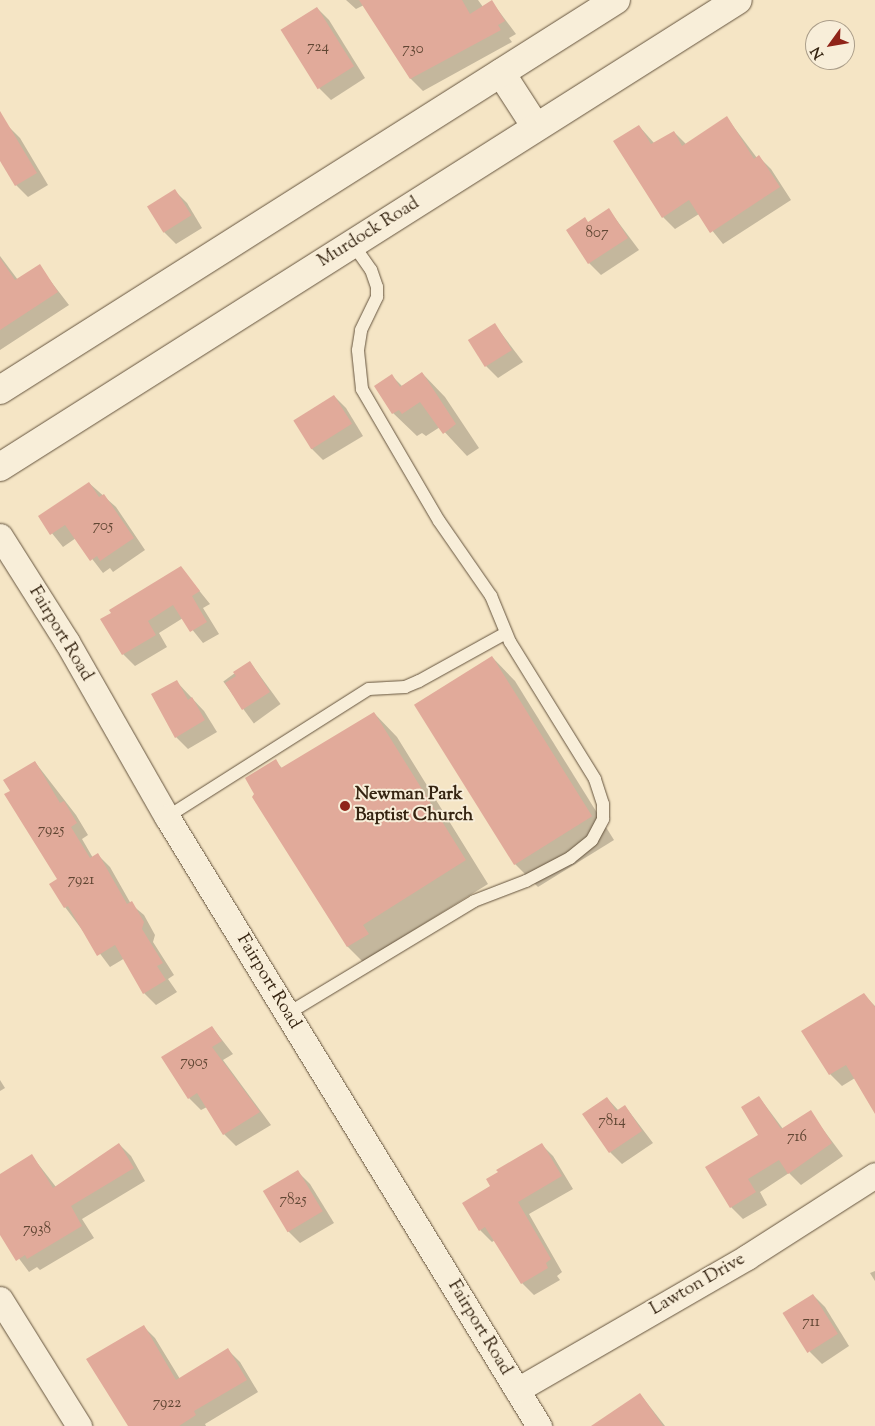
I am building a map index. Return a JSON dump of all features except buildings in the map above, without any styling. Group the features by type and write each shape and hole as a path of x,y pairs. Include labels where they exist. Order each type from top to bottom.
{"main road":[{"path":"0,390 616,0"},
{"name":"Murdock Road","path":"0,467 738,0"},
{"path":"500,73 536,127"}],"street":[{"name":"Fairport Road","path":"0,536 67,642 167,817 539,1426"},
{"name":"Lawton Drive","path":"517,1390 747,1257 875,1175"},
{"path":"0,1299 79,1426"}],"lane":[{"path":"287,1014 474,901 526,881 584,849 600,828 603,804 595,779 506,633 492,596 439,521 362,389 358,350 361,330 377,297 376,287 370,270 353,244"},
{"path":"167,817 369,689 405,687 506,633"}],"place":[{"name":"Newman Park Baptist Church","path":"345,806"}]}
